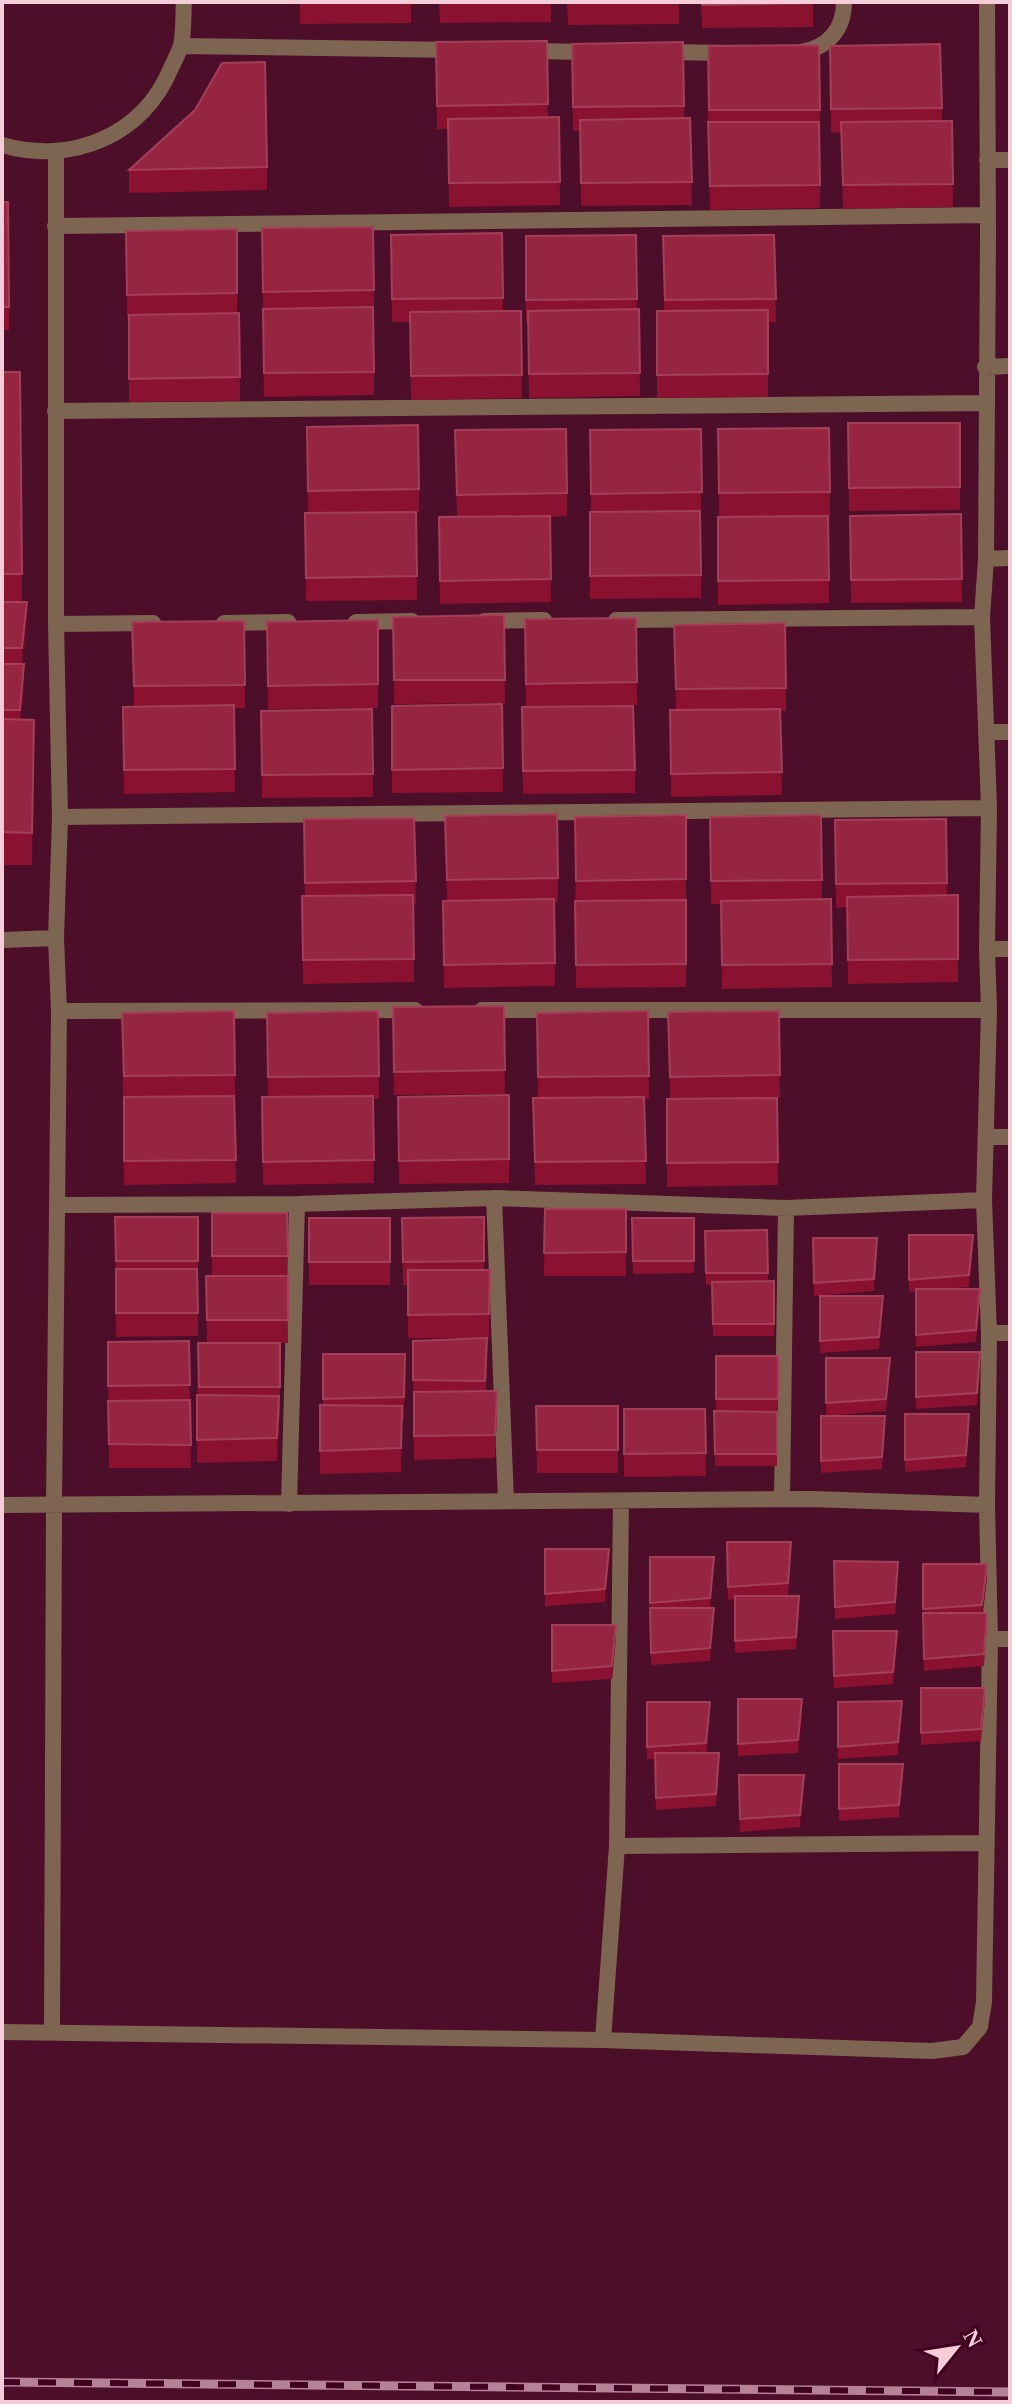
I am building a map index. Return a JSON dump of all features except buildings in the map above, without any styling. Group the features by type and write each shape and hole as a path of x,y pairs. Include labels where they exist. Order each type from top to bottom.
{"street":[{"path":"2,145 56,152 93,144 133,122 163,88 181,46 184,2"},
{"path":"789,54 816,50 834,37 844,15 844,2"},
{"path":"2,2032 603,2040 932,2051 963,2047 980,2027 984,2002 990,1639 987,1505 989,1333 984,1200 989,1010 989,808 982,617 986,559 987,2"},
{"path":"181,46 477,50"},
{"path":"508,50 617,52"},
{"path":"648,52 742,53"},
{"path":"52,2032 59,1011 56,938 60,817 56,624 56,152"},
{"path":"987,160 1010,160"},
{"path":"55,226 987,215"},
{"path":"985,367 1010,366"},
{"path":"55,411 985,403"},
{"path":"986,559 1010,558"},
{"path":"599,620 982,617"},
{"path":"471,621 567,620"},
{"path":"344,622 423,621"},
{"path":"200,623 312,622"},
{"path":"56,624 168,623"},
{"path":"986,732 1010,732"},
{"path":"60,817 989,808"},
{"path":"2,940 56,938"},
{"path":"987,949 1010,949"},
{"path":"59,1011 437,1010"},
{"path":"469,1010 989,1010"},
{"path":"986,1137 1010,1137"},
{"path":"58,1205 297,1204 494,1198 786,1208 984,1200"},
{"path":"494,1198 506,1501"},
{"path":"289,1504 297,1204"},
{"path":"782,1499 786,1208"},
{"path":"989,1333 1010,1333"},
{"path":"2,1505 782,1499 987,1505"},
{"path":"603,2040 617,1846 621,1501"},
{"path":"990,1639 1010,1639"},
{"path":"617,1846 987,1843"}],"railway":[{"path":"2,2382 1010,2392"}]}
